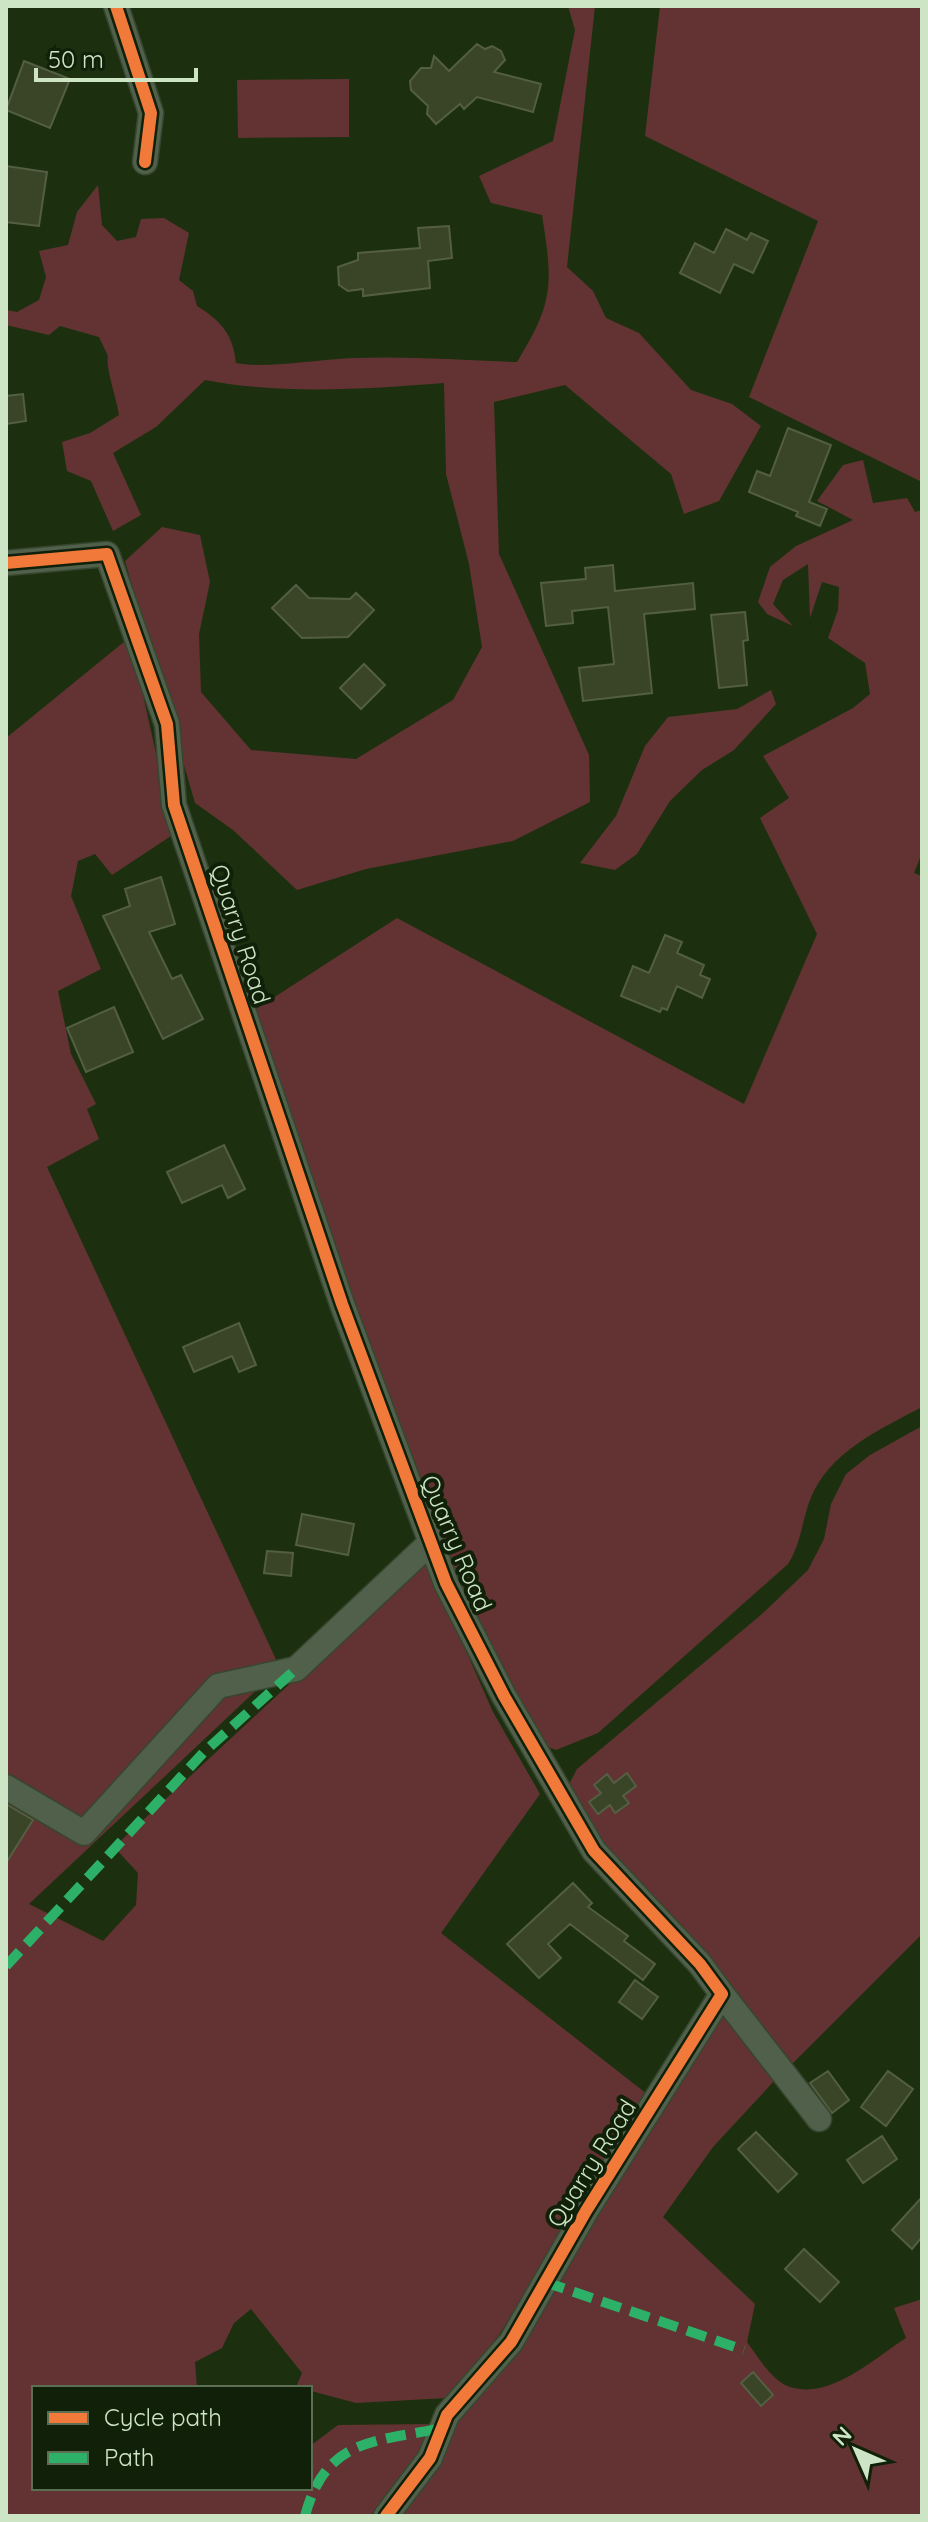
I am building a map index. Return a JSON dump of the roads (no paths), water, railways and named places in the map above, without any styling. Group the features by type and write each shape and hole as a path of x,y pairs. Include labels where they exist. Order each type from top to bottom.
{"street":[{"path":"116,6 151,113 145,162"},
{"name":"Quarry Road","path":"6,563 107,554 167,724 174,805 332,1274 446,1583 504,1696 594,1851 700,1964 722,1994 593,2200 511,2342 447,2415 430,2458 386,2516"},
{"path":"6,1787 84,1833 218,1686 296,1669 430,1543"},
{"path":"722,1994 819,2119"}]}
